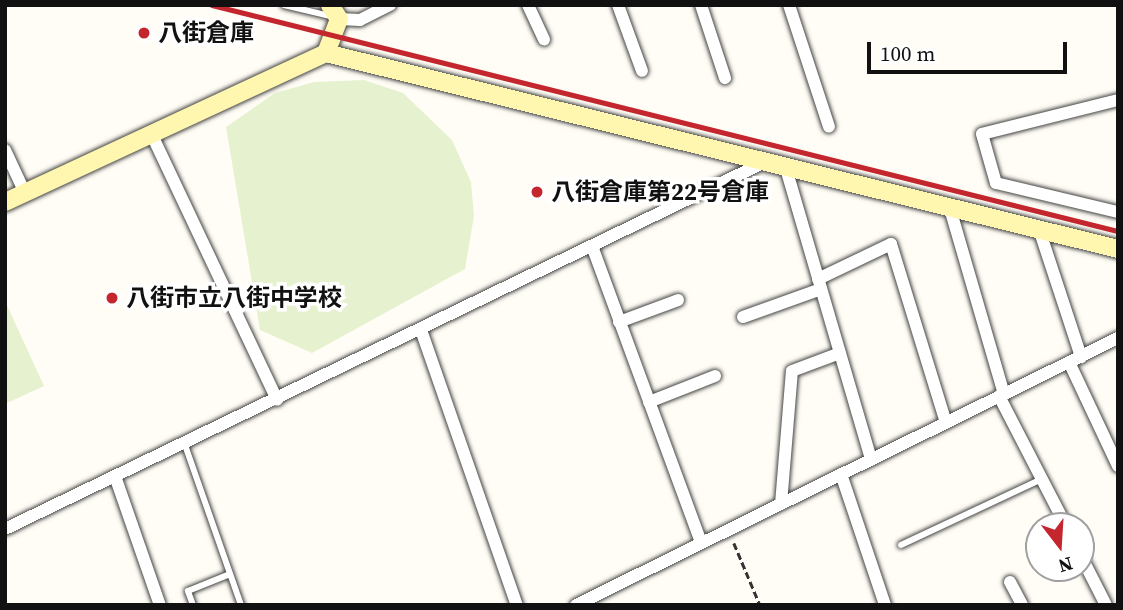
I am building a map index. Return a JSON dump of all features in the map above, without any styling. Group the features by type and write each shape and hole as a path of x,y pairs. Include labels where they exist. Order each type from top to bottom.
{"street":[{"path":"326,52 334,12 359,20 390,5"},
{"path":"528,5 544,39"},
{"path":"618,5 642,71"},
{"path":"701,5 725,78"},
{"path":"789,5 829,127"},
{"path":"5,202 326,52 1118,249"},
{"path":"1118,100 982,134 996,183 1118,212"},
{"path":"151,133 277,400"},
{"path":"5,150 25,193"},
{"path":"5,529 116,479 592,247 776,163"},
{"path":"776,163 820,284 871,460"},
{"path":"949,205 1002,395 1059,512"},
{"path":"1039,229 1075,359 1113,445 1118,466"},
{"path":"743,317 820,284 891,244 946,423"},
{"path":"592,247 701,543"},
{"path":"619,322 678,300"},
{"path":"421,330 517,605"},
{"path":"576,605 596,600 701,543 1118,338"},
{"path":"781,504 792,371 840,353"},
{"path":"649,402 715,376"},
{"path":"841,474 885,605"},
{"path":"116,479 160,605"},
{"path":"1010,582 1022,605"},
{"path":"1094,582 1106,605"}],"lane":[{"path":"285,5 334,12"},
{"path":"185,445 241,605"},
{"path":"901,545 1042,479"},
{"path":"193,605 188,591 230,574"}],"path":[{"path":"728,530 760,605"}],"green space":[{"path":"364,80 403,93 452,140 471,182 474,216 465,269 312,353 260,330 226,127 275,93 314,82"},
{"path":"5,301 44,386 5,404"}],"railway":[{"path":"212,5 1118,231"}],"place":[{"name":"八街倉庫","path":"144,33"},
{"name":"八街倉庫第22号倉庫","path":"537,192"},
{"name":"八街市立八街中学校","path":"112,298"}]}
